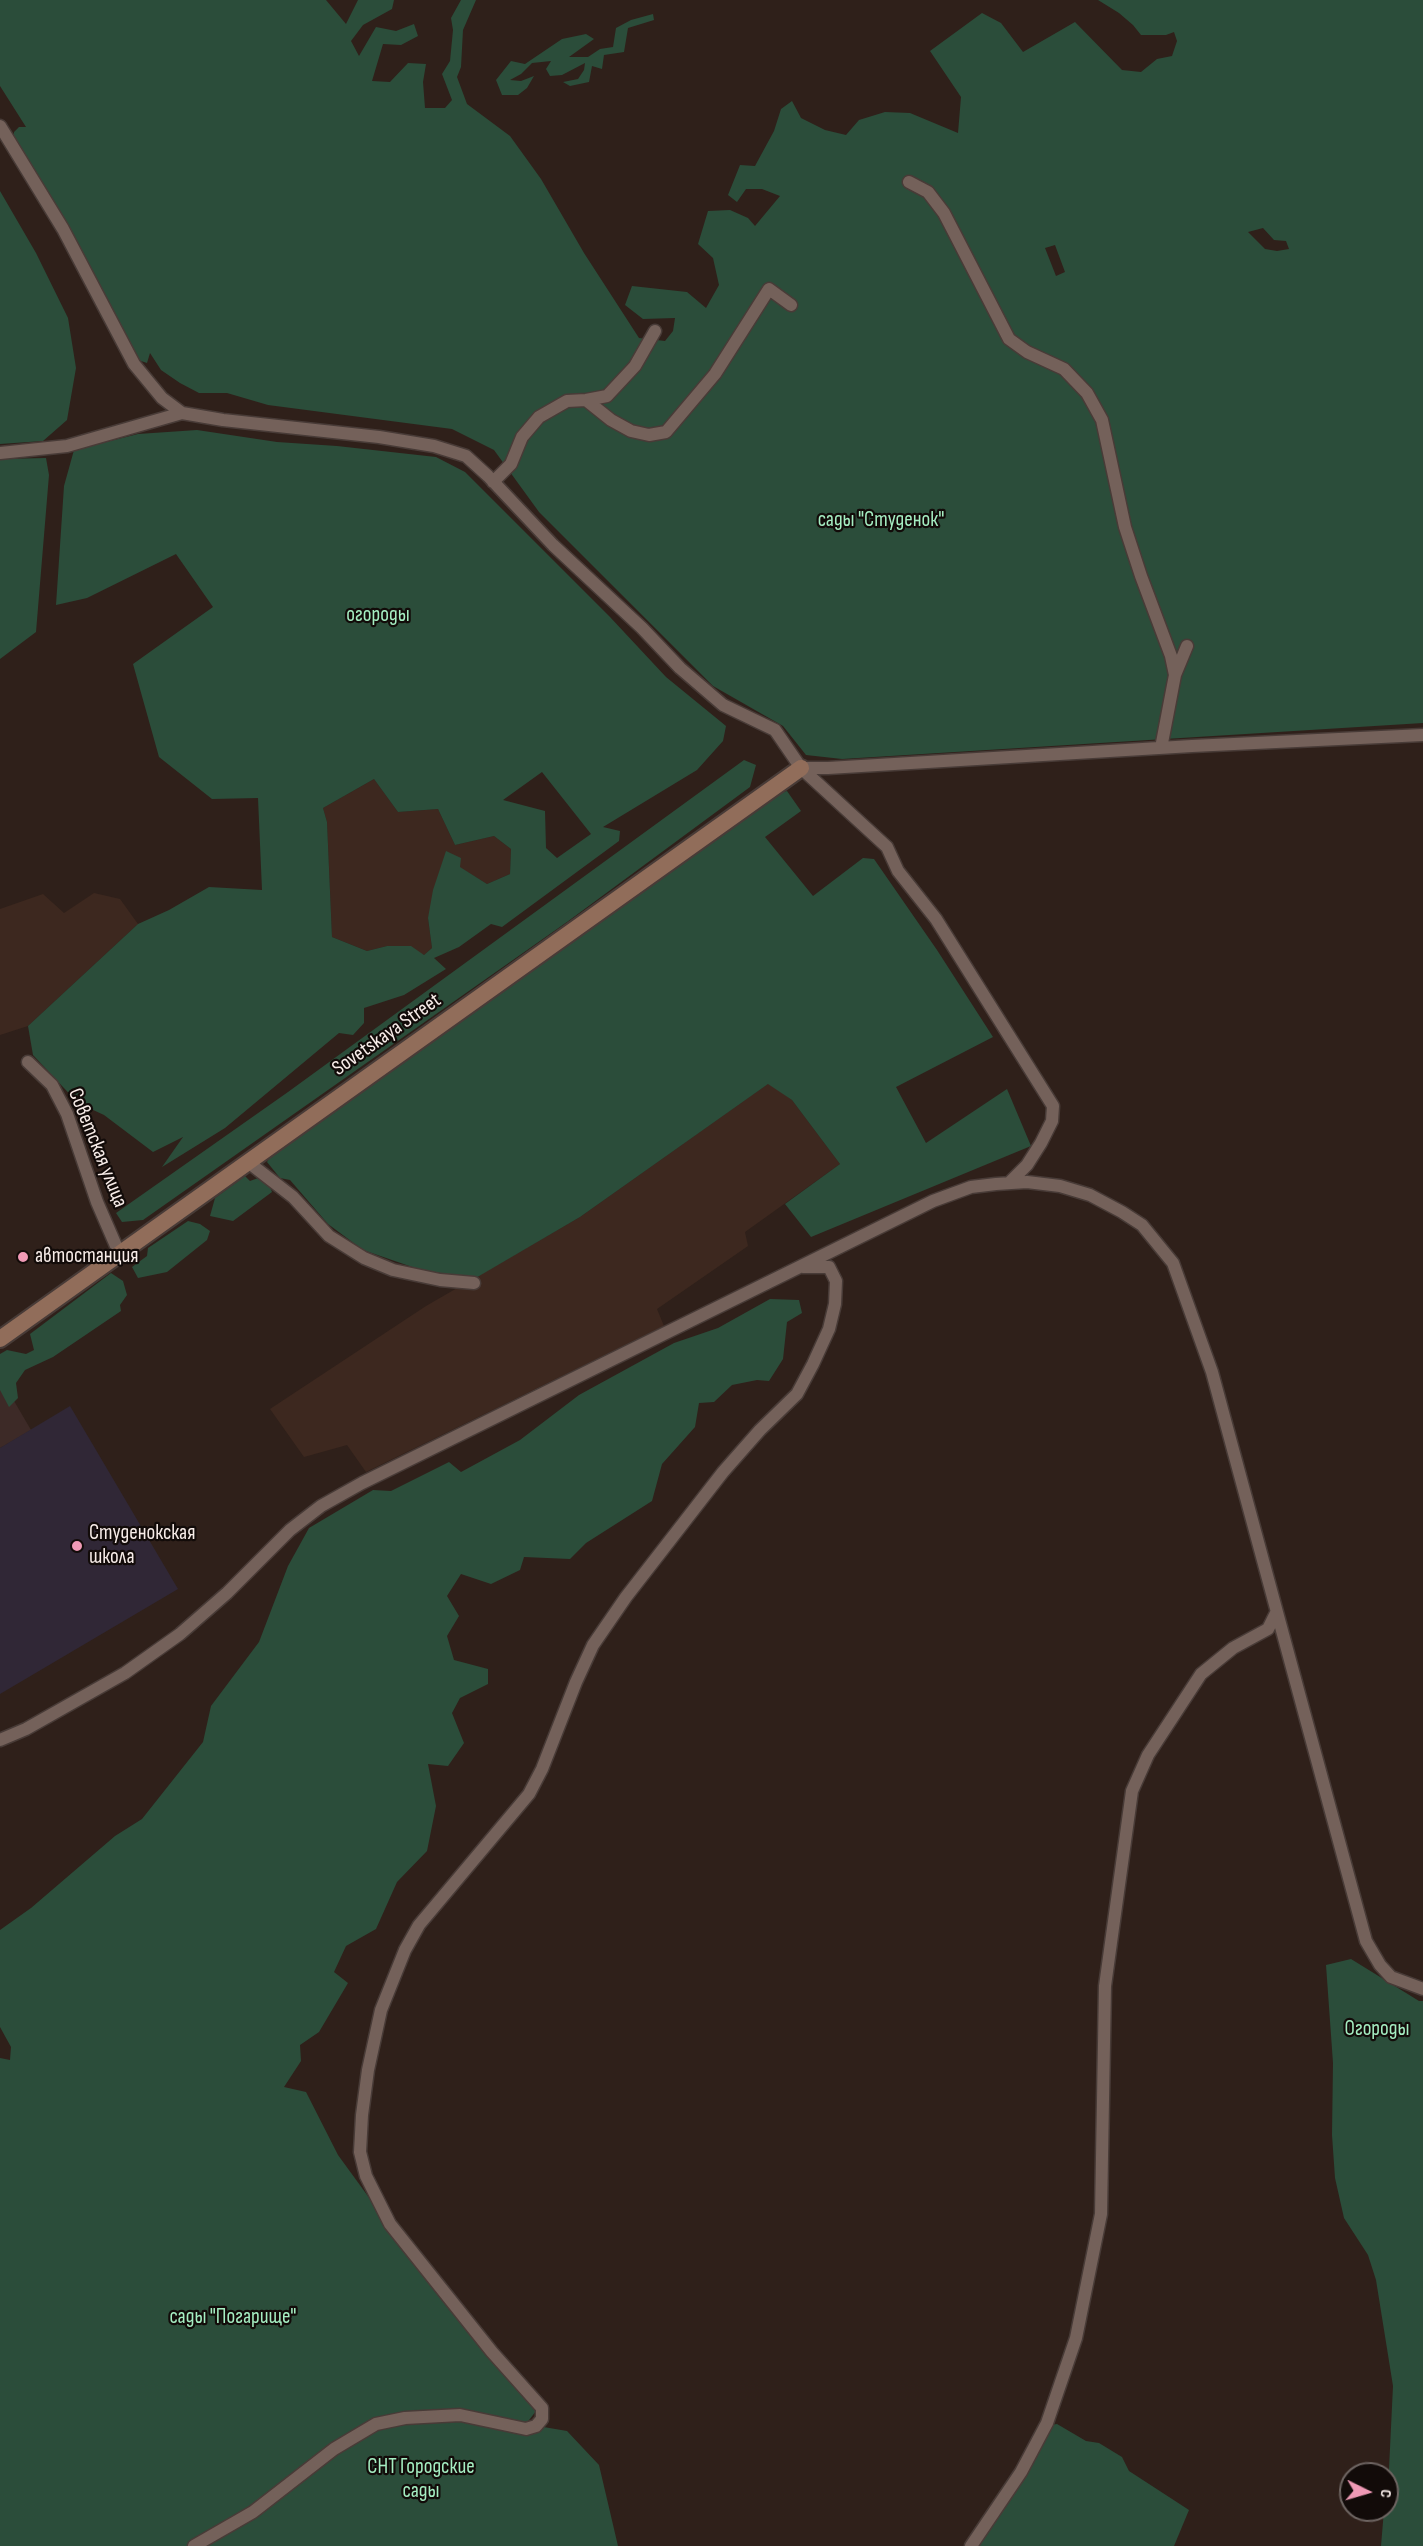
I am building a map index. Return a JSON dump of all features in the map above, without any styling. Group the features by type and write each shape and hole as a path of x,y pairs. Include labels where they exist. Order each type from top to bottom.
{"street":[{"path":"0,126 63,230 134,364 162,398 182,413"},
{"path":"909,182 928,192 944,213 1009,339 1027,351 1064,369 1087,393 1102,420 1125,526 1171,656 1175,675"},
{"path":"586,400 611,420 631,431 649,435 666,432 715,374 769,289 791,305"},
{"path":"493,482 511,464 522,437 539,417 567,400 586,400 607,396 635,366 655,331"},
{"path":"0,453 67,446 182,413 434,446 466,456 553,545 642,628 680,668 723,705 775,730 801,768 887,847 898,871 936,919 1053,1106 1052,1121 1041,1143 1027,1165 1009,1183"},
{"path":"1161,748 1175,675 1187,646"},
{"path":"801,768 1423,735"},
{"name":"Sovetskaya Street","path":"0,1339 801,768"},
{"name":"Советская улица","path":"28,1062 51,1085 67,1113 98,1202 120,1255"},
{"path":"248,1162 293,1197 329,1236 364,1258 393,1270 440,1280 474,1283"},
{"path":"0,1740 26,1729 95,1691 180,1634 227,1593 290,1530 321,1506 933,1201 971,1187 1009,1183 1060,1186 1090,1195 1142,1225 1173,1263 1212,1372 1366,1941 1390,1977 1423,1989"},
{"path":"194,2546 253,2512 334,2449 376,2424 405,2418 460,2415 526,2429 536,2426 542,2419 542,2408 492,2352 390,2224 366,2176 360,2152 362,2115 368,2070 379,2020 391,1982 419,1925 529,1794 542,1769 593,1645 645,1570 723,1472 760,1430 797,1394 828,1329 835,1304 836,1281 829,1267 799,1267"},
{"path":"971,2546 1021,2472 1047,2423 1078,2327 1101,2214 1105,1986 1132,1791 1148,1755 1201,1674 1233,1648 1268,1629 1276,1613"}],"shaded area":[{"path":"374,779 398,812 438,809 455,845 494,836 511,849 510,874 487,884 459,867 428,918 432,948 424,955 387,946 367,951 332,937 327,822 323,808"},
{"path":"94,893 120,899 138,924 28,1026 0,1035 0,909 43,894 64,913"},
{"path":"769,1083 792,1100 840,1164 745,1232 748,1246 657,1309 664,1326 366,1472 347,1445 304,1457 270,1409 426,1306 580,1217"},
{"path":"0,1377 31,1430 0,1448"},
{"name":"Студенокская школа","path":"70,1406 178,1589 0,1694 0,1448"}],"green space":[{"name":"сады \"Студенок\"","path":"0,0 326,0 346,24 358,0 394,0 392,9 363,25 351,41 359,56 376,27 396,31 414,24 418,36 401,45 383,44 372,81 390,82 408,63 426,64 423,82 425,108 445,108 452,100 442,74 450,61 453,30 451,18 461,0 476,0 463,30 461,67 457,77 467,104 510,136 541,179 584,253 639,338 665,341 673,331 675,318 643,319 625,305 632,286 687,292 706,308 719,285 713,258 698,244 708,211 730,210 748,218 755,226 780,196 762,189 746,189 737,202 728,195 740,165 755,166 774,131 781,109 792,101 801,118 825,130 846,135 859,120 885,112 910,113 958,133 961,97 930,51 982,13 1001,23 1023,52 1075,22 1122,70 1141,72 1157,59 1172,56 1177,41 1174,32 1166,35 1141,35 1119,13 1098,0 1423,0 1423,723 842,759 806,755 783,726 713,686 539,512 494,450 452,429 268,405 227,393 199,393 161,370 150,353 147,363 138,360 13,139 14,132 19,127 26,127 0,86","holes":["1263,228 1274,240 1286,241 1289,249 1277,251 1265,249 1248,232","1055,245 1065,272 1056,276 1045,248"]},
{"path":"653,14 654,20 628,28 624,52 604,55 602,69 592,66 589,82 570,86 563,82 578,79 584,70 585,63 562,75 550,76 546,69 551,61 532,63 521,74 510,80 521,81 534,76 527,88 518,95 502,95 496,80 511,61 525,64 562,39 586,34 594,39 569,57 588,57 600,49 613,47 616,28 631,20"},
{"path":"0,191 36,253 68,318 76,368 67,420 43,441 0,444"},
{"name":"огороды","path":"197,430 277,442 436,457 465,472 610,617 666,677 726,726 723,741 697,770 603,827 620,831 619,841 502,927 491,924 459,947 434,958 446,969 404,995 364,1008 364,1023 353,1035 339,1033 225,1128 162,1167 183,1137 153,1152 104,1115 78,1103 33,1055 28,1026 138,924 169,910 209,887 262,890 258,798 212,799 159,757 133,664 213,607 176,554 87,598 56,605 64,486 74,450 138,434","holes":["542,772 591,834 557,858 546,848 545,811 503,800","374,779 398,812 438,809 455,845 494,836 511,849 510,874 487,884 460,867 461,858 446,851 433,890 428,918 432,948 424,955 411,946 387,946 367,951 332,937 327,822 323,808"]},
{"path":"46,458 49,475 36,632 0,659 0,459"},
{"path":"744,760 756,765 750,787 567,922 143,1220 122,1222 116,1213 288,1092"},
{"path":"787,791 801,811 765,837 813,896 863,858 874,859 993,1037 896,1087 926,1143 1007,1089 1031,1146 811,1237 785,1204 840,1164 792,1100 768,1084 580,1217 474,1279 418,1269 363,1250 328,1224 290,1180 280,1178 267,1162 272,1153 775,794"},
{"path":"245,1176 250,1181 258,1178 269,1184 272,1192 233,1221 210,1216 215,1198"},
{"path":"188,1221 200,1224 210,1231 207,1240 167,1272 138,1278 132,1267 147,1256 148,1248"},
{"path":"111,1273 123,1281 127,1295 120,1305 121,1311 53,1357 25,1370 16,1383 18,1398 9,1407 0,1390 0,1354 7,1350 26,1354 34,1350 30,1334"},
{"path":"770,1299 799,1300 802,1313 787,1322 783,1359 769,1381 757,1380 732,1385 714,1402 699,1403 695,1427 662,1464 652,1501 586,1543 570,1559 524,1557 520,1570 491,1584 461,1574 447,1596 459,1616 447,1636 454,1660 488,1669 488,1684 460,1698 452,1713 464,1743 448,1766 428,1764 436,1806 427,1851 397,1882 376,1929 346,1946 334,1972 348,1983 319,2032 300,2045 301,2061 284,2087 306,2092 338,2155 453,2313 536,2411 526,2424 567,2431 599,2465 618,2546 0,2546 0,2058 10,2060 11,2047 0,2027 0,1930 31,1908 115,1836 142,1819 203,1742 211,1706 259,1642 288,1566 309,1528 373,1490 391,1491 449,1462 461,1472 520,1440 579,1395 674,1343 718,1328"},
{"name":"Огороды","path":"1351,1959 1419,2001 1423,2001 1423,2546 1381,2546 1383,2522 1399,2522 1399,2462 1389,2462 1393,2386 1376,2280 1368,2255 1344,2218 1335,2178 1332,2135 1333,2063 1326,1965"},
{"path":"1057,2424 1086,2441 1099,2443 1122,2457 1129,2471 1189,2510 1174,2546 977,2546 1051,2425"}],"place":[{"name":"автостанция","path":"23,1257"},
{"name":"Студенокская школа","path":"77,1546"}],"park label":[{"name":"сады \"Погарище\"","path":"233,2318"},
{"name":"СНТ Городские сады","path":"421,2480"}]}
